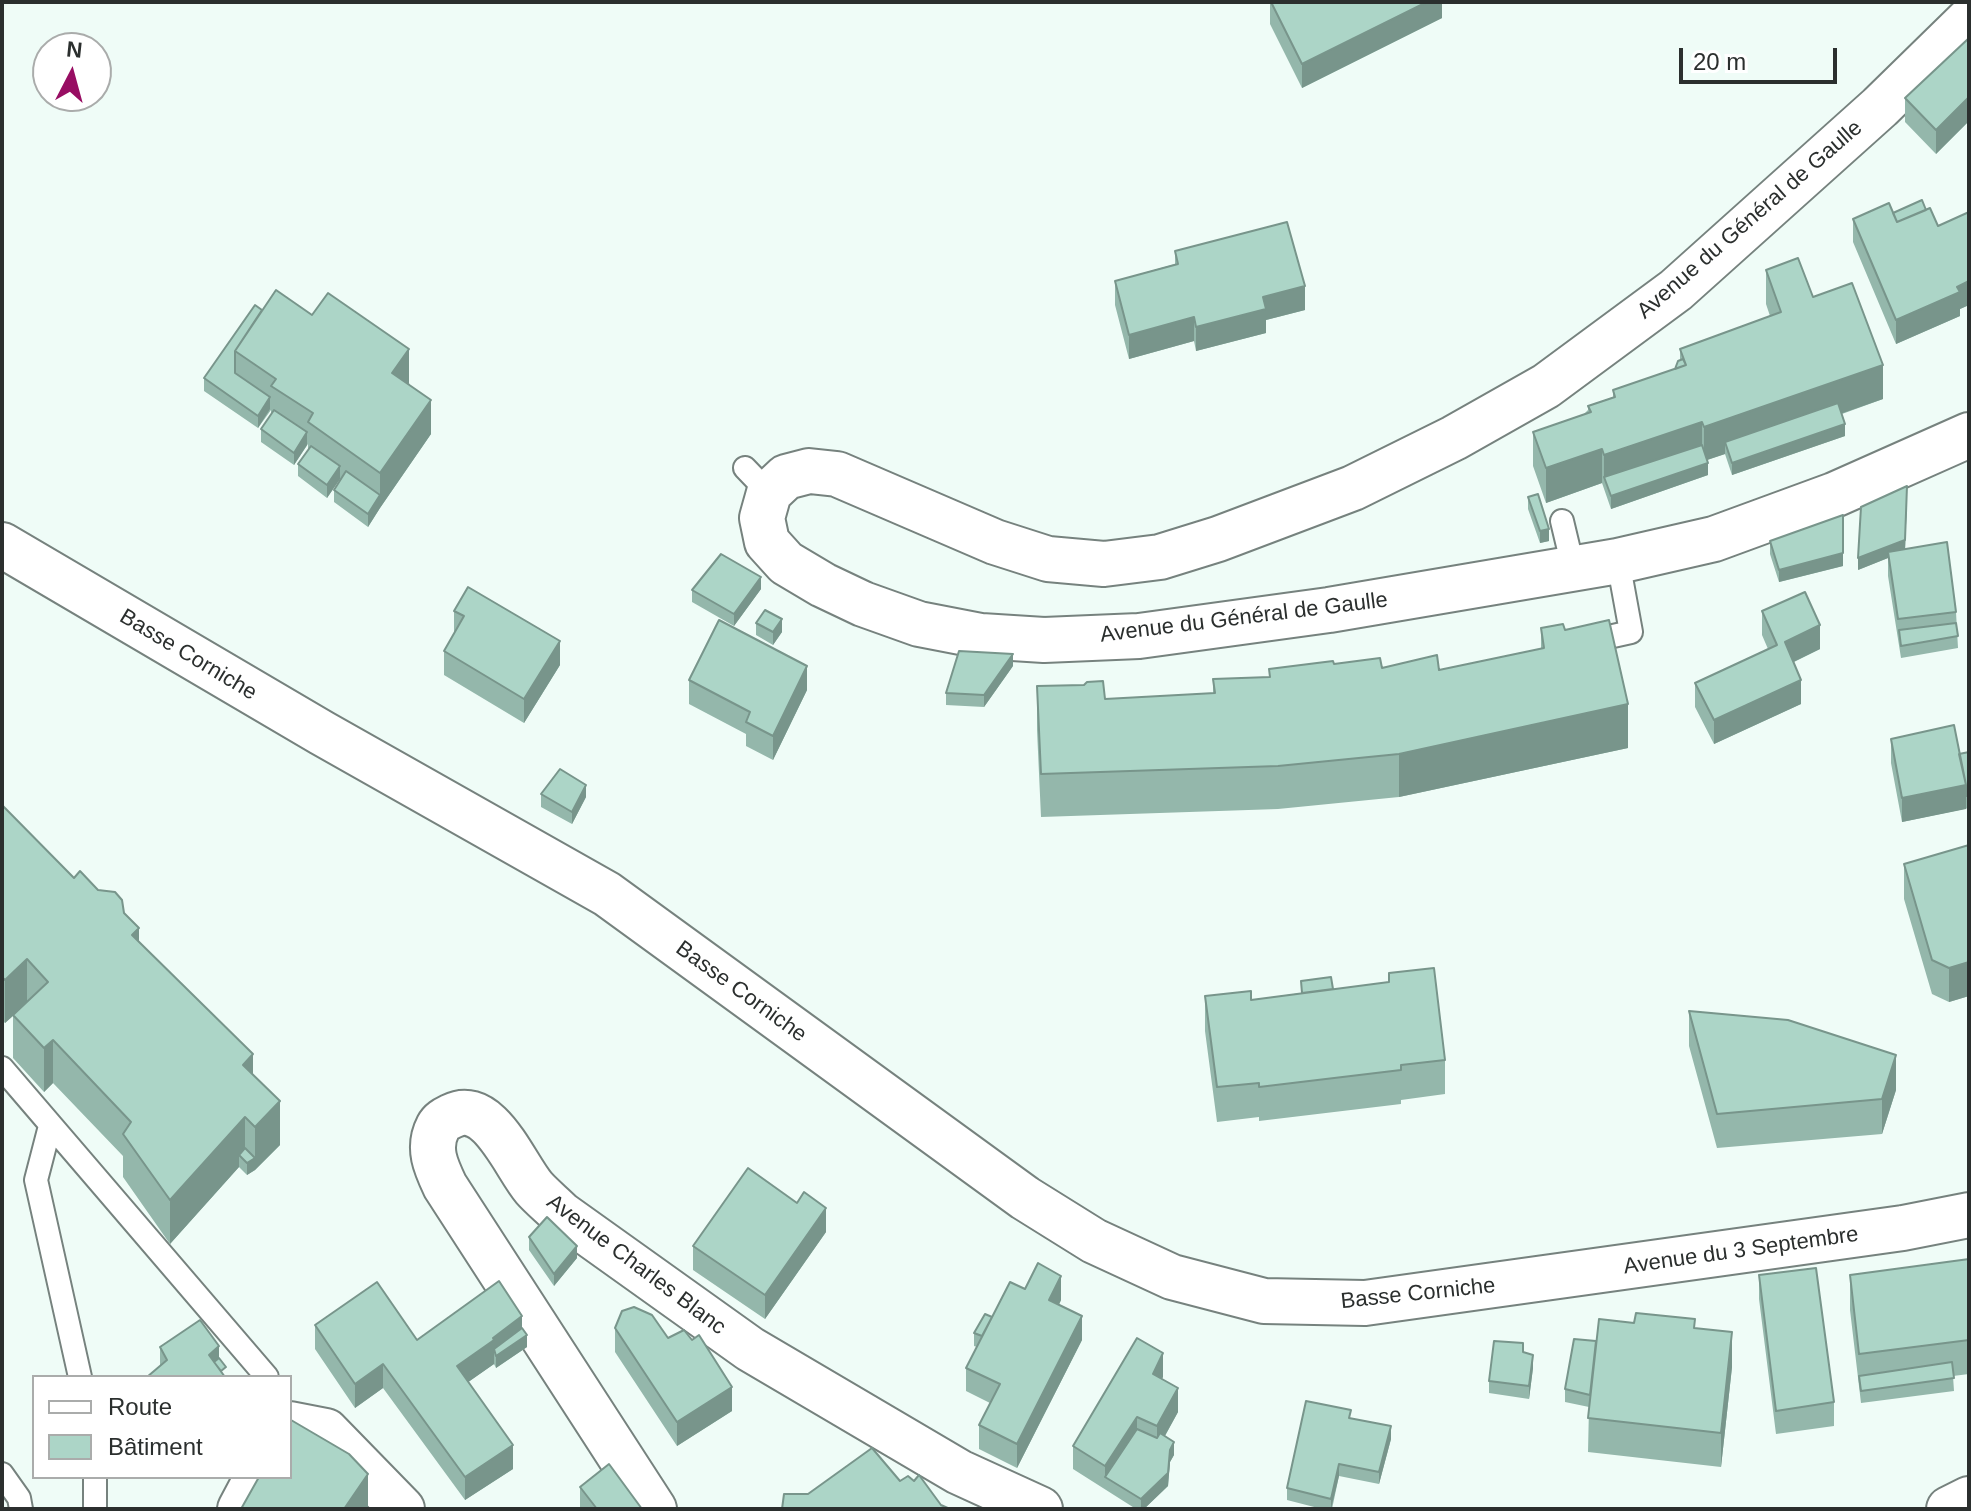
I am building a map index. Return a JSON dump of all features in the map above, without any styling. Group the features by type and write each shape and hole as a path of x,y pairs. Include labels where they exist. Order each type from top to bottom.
{"street":[{"name":"Avenue du Général de Gaulle","path":"1969,20 1880,107 1676,290 1546,386 1454,438 1353,488 1218,539 1160,557 1104,564 1048,559 995,542 837,474 809,471 757,480 767,542 786,563 823,585 863,604 919,624 981,636 1044,640 1139,636 1574,571 1714,539 1834,495 1969,435"},
{"name":"Basse Corniche","path":"2,545 322,733 607,894 1025,1198 1094,1241 1172,1277 1264,1301 1365,1303 1513,1284"},
{"name":"Avenue Charles Blanc","path":"654,1509 445,1186 434,1162 433,1138 441,1122 456,1113 474,1113 492,1126 533,1187 561,1214 750,1349 959,1472 1040,1509"},
{"name":"Avenue du 3 Septembre","path":"1513,1284 1903,1228 1969,1215"},
{"path":"292,1422 326,1431 402,1509"},
{"path":"240,1509 256,1479"},
{"path":"1949,1509 1969,1499"}],"lane":[{"path":"1562,521 1574,571"},
{"path":"1569,646 1631,632 1618,561"},
{"path":"2,1068 265,1375"},
{"path":"50,1126 36,1180 80,1375"},
{"path":"2,1474 19,1498 21,1509"},
{"path":"95,1479 95,1509"}],"building":[{"path":"1271,2 1427,2 1302,64"},
{"path":"1969,38 1969,97 1936,130 1905,98"},
{"path":"1922,200 1926,210 1897,222 1893,213"},
{"path":"1889,203 1897,222 1930,208 1938,226 1969,212 1969,281 1957,287 1960,292 1896,320 1853,219"},
{"path":"1287,222 1305,286 1263,297 1266,309 1196,327 1194,317 1129,335 1115,281 1178,264 1175,251"},
{"path":"1798,258 1813,297 1852,283 1883,365 1704,427 1702,422 1604,455 1602,449 1546,468 1533,432 1591,412 1588,406 1615,397 1613,390 1686,365 1680,349 1781,312 1766,270"},
{"path":"276,290 312,315 328,293 409,349 392,373 431,400 380,473 308,422 313,413 271,386 276,379 235,351"},
{"path":"255,305 262,310 235,351 235,373 270,397 258,416 204,378"},
{"path":"1683,359 1686,365 1675,369 1678,361"},
{"path":"1838,403 1845,424 1732,463 1725,442"},
{"path":"274,410 307,432 294,453 261,429"},
{"path":"1702,445 1708,463 1611,496 1604,477"},
{"path":"311,446 340,466 327,485 298,464"},
{"path":"346,471 380,495 368,514 334,490"},
{"path":"1907,486 1905,540 1858,558 1861,507"},
{"path":"1538,494 1549,529 1540,531 1528,497"},
{"path":"1843,515 1843,553 1779,570 1770,541"},
{"path":"1947,542 1956,612 1898,619 1888,552"},
{"path":"721,554 761,577 734,614 692,590"},
{"path":"468,587 560,641 524,699 444,651 464,616 454,611"},
{"path":"1805,592 1820,625 1785,642 1801,680 1714,720 1695,683 1777,645 1762,611"},
{"path":"765,610 782,619 773,632 756,623"},
{"path":"719,620 807,666 773,736 746,722 750,712 689,680"},
{"path":"1609,620 1628,704 1399,754 1278,766 1041,774 1037,686 1084,685 1103,681 1105,699 1215,693 1213,679 1270,677 1269,669 1333,661 1334,664 1380,658 1382,668 1437,655 1439,670 1544,648 1541,628 1563,624 1565,630"},
{"path":"1956,623 1958,636 1901,646 1899,630"},
{"path":"959,651 1013,654 984,695 946,693"},
{"path":"1954,725 1966,785 1902,798 1891,739"},
{"path":"1969,752 1969,796 1966,796 1959,754"},
{"path":"560,769 586,785 572,812 541,794"},
{"path":"2,805 74,878 80,871 98,890 115,892 122,900 124,913 139,928 132,935 253,1054 243,1065 280,1101 255,1127 245,1117 170,1200 123,1134 131,1122 53,1040 44,1048 13,1015 48,982 27,959 5,980 2,977"},
{"path":"1969,845 1969,962 1949,968 1932,960 1904,864"},
{"path":"1434,968 1445,1060 1401,1065 1401,1070 1259,1087 1259,1083 1217,1087 1205,996 1251,991 1251,1000 1389,982 1389,973"},
{"path":"1331,977 1333,989 1302,993 1301,981"},
{"path":"1689,1011 1788,1020 1896,1055 1882,1099 1717,1114"},
{"path":"245,1148 255,1158 247,1163 239,1155"},
{"path":"748,1168 797,1203 804,1192 826,1208 765,1295 693,1246"},
{"path":"547,1217 577,1246 554,1274 529,1237"},
{"path":"1969,1259 1969,1340 1859,1354 1850,1275"},
{"path":"1038,1263 1061,1276 1049,1300 1082,1316 1017,1444 979,1425 1000,1384 966,1368 1010,1282 1025,1289"},
{"path":"1816,1268 1834,1402 1776,1411 1759,1275"},
{"path":"499,1281 522,1316 457,1366 513,1445 465,1477 383,1364 355,1384 315,1325 377,1282 417,1340"},
{"path":"634,1307 652,1315 668,1338 684,1330 692,1340 699,1335 732,1387 677,1422 615,1328 622,1311"},
{"path":"1636,1313 1695,1319 1694,1328 1732,1332 1721,1433 1588,1418 1599,1319 1634,1323"},
{"path":"985,1314 992,1317 982,1336 974,1333"},
{"path":"200,1320 219,1346 209,1355 224,1375 149,1375 167,1360 160,1347"},
{"path":"522,1328 527,1335 496,1356 494,1349"},
{"path":"1137,1338 1163,1353 1153,1374 1178,1388 1157,1426 1137,1417 1105,1466 1073,1446"},
{"path":"1574,1339 1596,1341 1590,1395 1565,1389"},
{"path":"1494,1341 1523,1343 1523,1352 1533,1355 1529,1386 1489,1381"},
{"path":"219,1358 226,1367 221,1371 214,1362"},
{"path":"1952,1362 1954,1378 1861,1391 1859,1376"},
{"path":"1306,1401 1351,1410 1349,1418 1391,1426 1379,1472 1339,1464 1331,1499 1287,1488"},
{"path":"292,1421 349,1454 368,1474 344,1509 241,1509 258,1479 292,1479"},
{"path":"1137,1429 1157,1438 1160,1433 1174,1442 1170,1450 1168,1473 1141,1499 1105,1477"},
{"path":"872,1448 900,1481 908,1476 914,1481 919,1475 941,1505 950,1509 782,1509 784,1494 808,1494"},
{"path":"609,1464 642,1509 597,1509 580,1487"}]}
